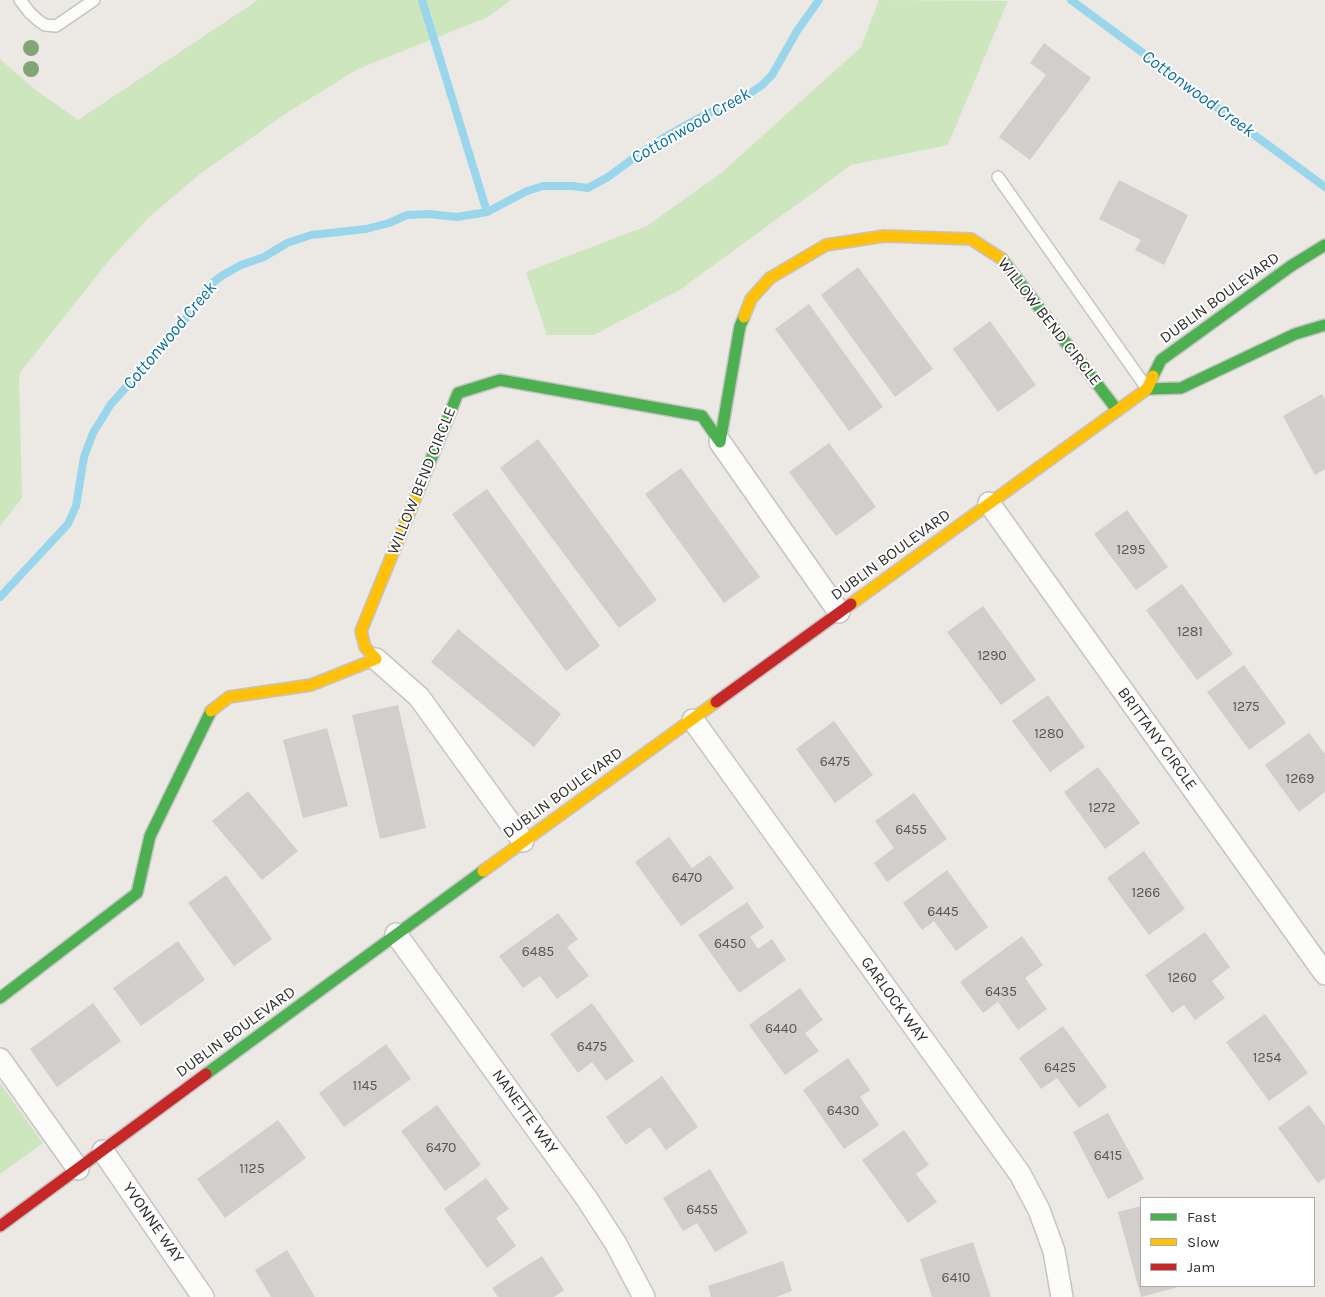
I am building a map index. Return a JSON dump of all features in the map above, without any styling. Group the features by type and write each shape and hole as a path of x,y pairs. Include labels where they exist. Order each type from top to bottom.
{"main road":[{"name":"WILLOW BEND CIRCLE","path":"720,442 740,326 751,299 770,278 826,245 884,236 971,239 1002,258 1117,410"},
{"name":"DUBLIN BOULEVARD","path":"0,1226 523,841 693,720 1147,389 1161,360 1291,266 1325,245"},
{"path":"1147,389 1181,388 1295,334 1325,325"},
{"name":"WILLOW BEND CIRCLE","path":"376,660 365,647 361,631 458,393 500,380 702,416 720,442"},
{"path":"0,998 137,894 150,836 211,710 229,697 311,685 376,660"}],"street":[{"name":"WILLOW BEND CIRCLE","path":"720,442 839,612"},
{"name":"BRITTANY CIRCLE","path":"989,503 1325,974"},
{"name":"WILLOW BEND CIRCLE","path":"376,660 419,697 523,841"},
{"name":"GARLOCK WAY","path":"693,720 1020,1174 1039,1210 1054,1251 1062,1297"},
{"name":"NANETTE WAY","path":"396,934 587,1199 616,1244 644,1297"},
{"path":"0,1059 78,1169"},
{"name":"YVONNE WAY","path":"103,1151 203,1297"}],"lane":[{"path":"20,0 39,21 45,25 56,26 94,0"},
{"path":"998,177 1147,389"}],"green space":[{"path":"258,0 511,0 488,17 358,69 288,112 200,174 148,218 106,264 19,374 22,498 0,526 0,59 37,91 78,120"},
{"path":"879,0 1008,1 948,145 851,165 681,289 594,335 547,335 526,272 647,226 721,173 861,47"},
{"path":"0,1083 43,1143 0,1174"}],"building":[{"path":"1044,43 1091,78 1030,160 999,137 1046,75 1030,63"},
{"path":"1119,180 1188,215 1164,265 1135,250 1141,240 1099,219"},
{"path":"858,267 933,369 895,397 821,295"},
{"path":"809,304 883,407 849,431 775,329"},
{"path":"990,321 1036,385 998,412 953,349"},
{"path":"1322,394 1325,400 1325,469 1315,475 1283,416"},
{"path":"538,439 657,600 619,628 500,468"},
{"path":"829,443 876,507 836,536 789,472"},
{"path":"681,468 760,577 724,603 645,494"},
{"path":"487,489 600,646 566,671 452,514"},
{"path":"1127,510 1168,567 1136,590 1094,534"},
{"path":"1182,584 1233,654 1197,680 1146,610"},
{"path":"983,606 1036,680 1001,705 947,632"},
{"path":"458,629 561,714 534,747 431,662"},
{"path":"1244,665 1286,723 1249,750 1207,692"},
{"path":"1048,695 1085,747 1050,772 1012,721"},
{"path":"398,705 426,828 380,839 352,715"},
{"path":"834,721 873,775 835,803 796,749"},
{"path":"327,728 348,806 303,818 283,740"},
{"path":"1309,733 1325,754 1325,792 1299,812 1265,765"},
{"path":"1098,767 1140,823 1105,849 1064,792"},
{"path":"248,791 298,851 262,880 212,821"},
{"path":"914,793 947,839 887,882 874,863 894,848 875,821"},
{"path":"669,837 692,868 710,855 734,888 681,926 635,862"},
{"path":"1144,851 1185,909 1149,935 1107,878"},
{"path":"947,870 988,927 956,951 934,921 922,930 903,903"},
{"path":"226,875 272,939 234,966 188,903"},
{"path":"747,902 764,927 750,937 758,949 772,939 786,960 739,993 698,935"},
{"path":"558,913 578,939 567,947 589,976 557,999 540,976 523,988 499,956"},
{"path":"1205,932 1230,967 1212,981 1225,998 1195,1020 1184,1005 1172,1013 1145,975"},
{"path":"1022,936 1043,965 1025,978 1047,1009 1018,1030 998,1002 983,1013 960,982"},
{"path":"178,941 205,980 141,1026 113,988"},
{"path":"800,988 823,1020 805,1033 819,1051 785,1075 749,1025"},
{"path":"93,1003 121,1041 57,1087 30,1049"},
{"path":"592,1003 634,1061 606,1081 592,1062 578,1073 550,1034"},
{"path":"1265,1014 1308,1073 1269,1101 1226,1042"},
{"path":"1063,1026 1107,1087 1079,1108 1057,1078 1041,1089 1019,1058"},
{"path":"386,1044 411,1079 344,1127 319,1093"},
{"path":"848,1058 870,1090 860,1097 879,1125 844,1149 803,1090"},
{"path":"662,1076 698,1127 666,1150 650,1127 626,1145 606,1117"},
{"path":"437,1105 481,1165 445,1191 401,1131"},
{"path":"1309,1105 1325,1126 1325,1178 1318,1183 1278,1128"},
{"path":"1108,1113 1144,1179 1108,1199 1073,1132"},
{"path":"278,1120 306,1158 225,1218 197,1179"},
{"path":"904,1130 929,1165 916,1174 937,1202 908,1223 862,1160"},
{"path":"710,1169 748,1233 715,1252 697,1223 683,1231 663,1198"},
{"path":"486,1178 509,1209 496,1218 516,1246 487,1268 444,1209"},
{"path":"1140,1206 1140,1287 1178,1287 1141,1297 1118,1212"},
{"path":"973,1242 991,1297 932,1297 920,1259"},
{"path":"287,1250 315,1297 271,1297 255,1270"},
{"path":"542,1256 564,1290 554,1297 498,1297 492,1288"},
{"path":"783,1261 792,1291 776,1297 711,1297 708,1286"}],"waterway":[{"path":"422,0 487,212"},
{"name":"Cottonwood Creek","path":"0,597 68,524 76,506 84,457 93,433 111,404 179,328 211,284 223,275 241,265 264,257 287,243 311,235 366,229 389,223 407,215 429,214 457,217 487,212 527,191 543,186 588,188 608,177 665,137 719,108 739,101 762,85 772,75 797,31 819,0"},
{"name":"Cottonwood Creek","path":"1071,0 1325,187"}],"traffic: fast":[{"path":"1153,376 1161,360 1291,266 1325,245"},
{"path":"1002,259 1117,410"},
{"path":"417,494 458,393 500,380 702,416 720,442 740,326 744,317"},
{"path":"1147,389 1181,388 1295,334 1325,325"},
{"path":"0,998 137,893 150,836 211,711"},
{"path":"206,1074 483,871"}],"traffic: slow":[{"path":"744,317 751,299 770,278 826,245 884,236 971,239 1002,259"},
{"path":"851,604 1147,389 1153,376"},
{"path":"211,711 229,697 311,685 376,659 365,647 361,631 417,494"},
{"path":"483,871 716,702"}],"traffic: jam":[{"path":"716,702 851,604"},
{"path":"0,1226 206,1074"}]}
